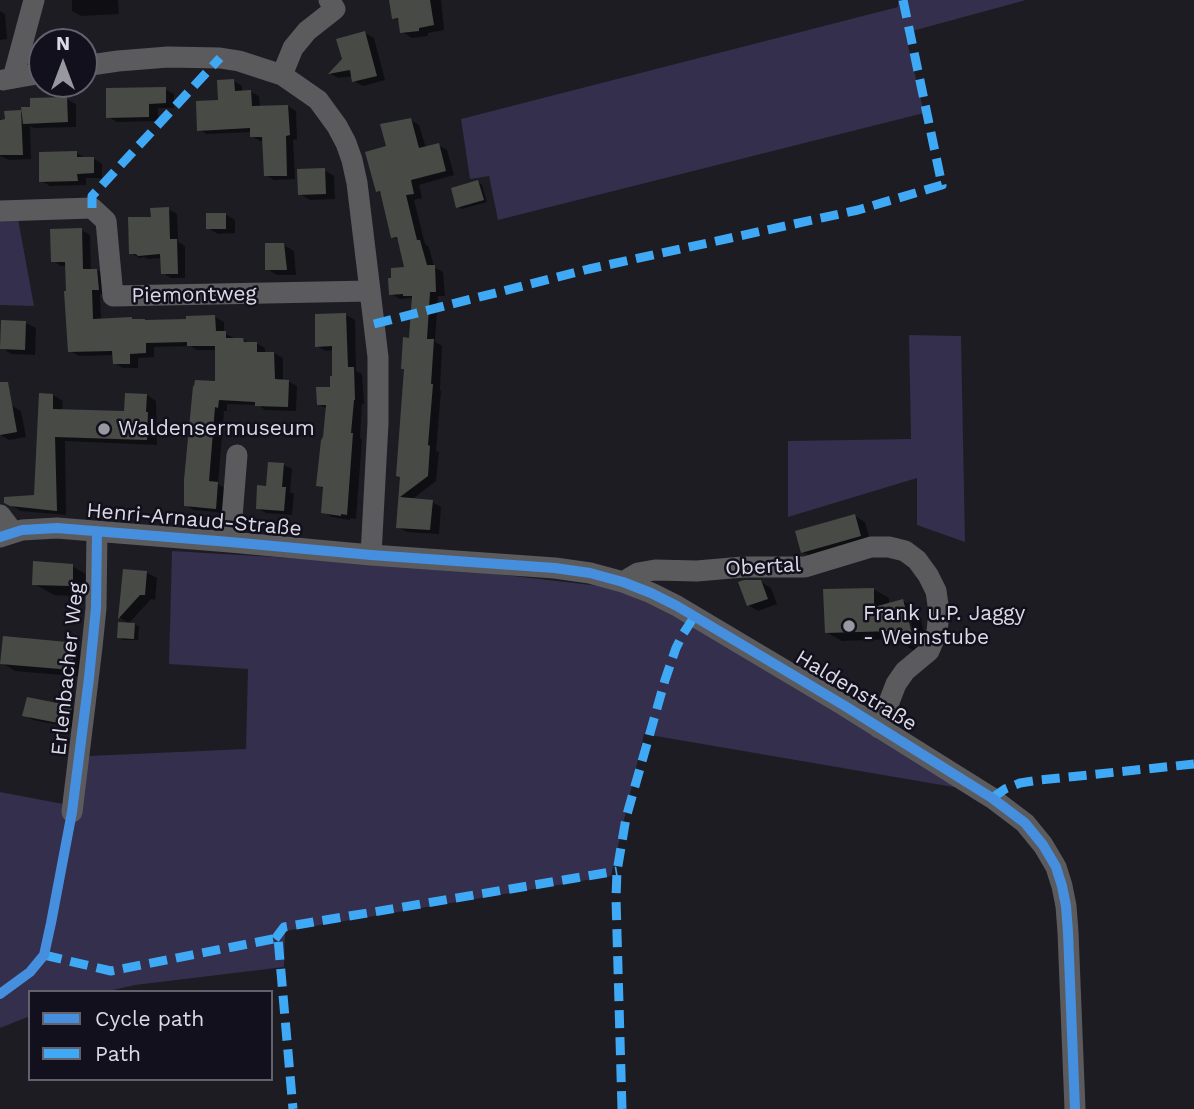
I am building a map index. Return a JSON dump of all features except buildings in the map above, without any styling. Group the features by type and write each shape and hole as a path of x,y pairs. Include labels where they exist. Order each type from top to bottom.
{"street":[{"path":"28,75 6,79 34,0"},
{"path":"282,75 293,48 337,3"},
{"path":"98,64 144,58 239,61 282,75 318,100 337,126 352,160 357,183 378,357 371,555"},
{"name":"Piemontweg","path":"0,211 92,208 106,220 113,296 370,291"},
{"name":"Henri-Arnaud-Straße","path":"230,542 237,455"},
{"name":"Henri-Arnaud-Straße","path":"0,514 6,535 42,527 371,555"},
{"name":"Erlenbacher Weg","path":"72,812 94,634 97,531"},
{"name":"Obertal","path":"623,582 638,572 655,570 805,567 871,547 889,547 905,551 917,560 936,591 939,612 937,632 929,651 905,671 896,684 879,728"},
{"name":"Haldenstraße","path":"371,555 555,568 590,573 651,593 845,706 992,798 1025,823 1044,845 1056,867 1062,886 1068,932 1075,1109"}],"shaded area":[{"path":"898,0 1026,0 905,33 924,113 498,220 489,176 470,179 461,119 898,7"},
{"path":"0,219 18,219 34,306 0,305"},
{"path":"909,335 961,336 965,542 917,525 917,478 788,517 788,441 911,439"},
{"path":"172,551 427,566 617,588 699,629 965,789 644,734 611,876 285,931 284,967 113,990 28,990 28,1017 0,1028 0,792 79,807 89,756 246,749 248,669 169,664"}],"marked path":[{"path":"374,324 589,269 858,210 942,185 903,0"},
{"path":"92,208 92,196 220,58"},
{"path":"622,1109 617,871 626,818 665,680 676,648 694,617"},
{"path":"992,798 1020,783 1194,764"},
{"path":"275,939 284,927 617,871"},
{"path":"44,955 111,971 278,938 293,1109"}],"cycle path":[{"path":"0,537 22,530 57,528 555,568 590,573 623,582 677,606 992,798 1025,823 1043,845 1056,867 1066,906 1075,1109"},
{"path":"0,994 30,972 44,955 51,923 72,812 89,678 96,608 97,531"}],"place":[{"name":"Waldensermuseum","path":"104,429"},
{"name":"Frank u.P. Jaggy - Weinstube","path":"849,626"}]}
